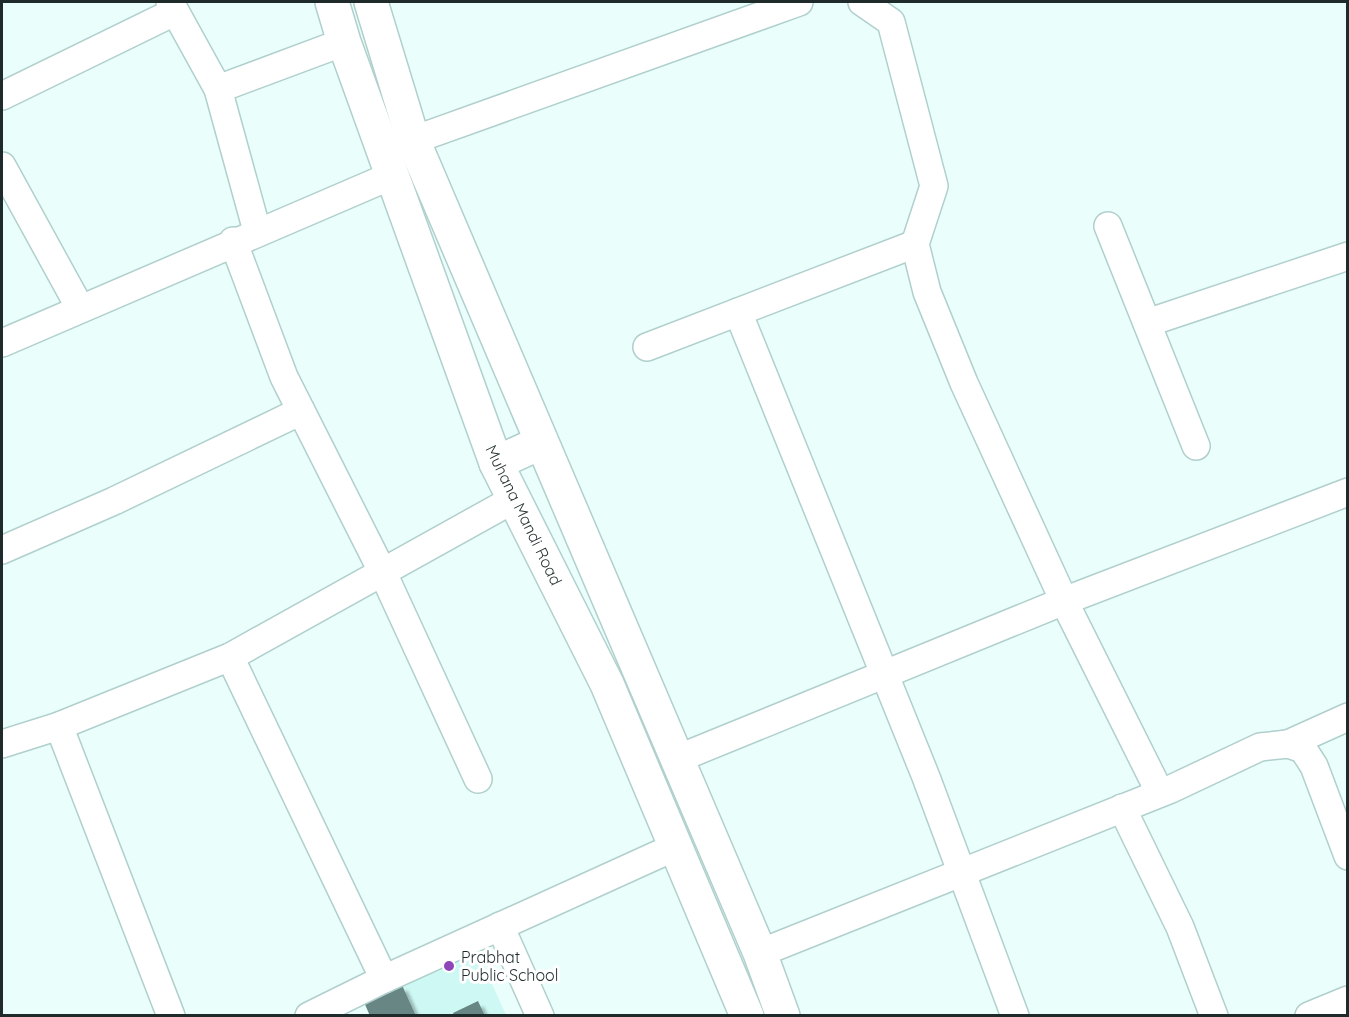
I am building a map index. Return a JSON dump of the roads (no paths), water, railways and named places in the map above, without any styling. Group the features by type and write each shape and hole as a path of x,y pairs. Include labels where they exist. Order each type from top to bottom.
{"main road":[{"name":"Muhana Mandi Road","path":"332,2 344,42 397,155 496,463 607,684 747,1016"},
{"path":"371,2 397,155 540,443 760,952 783,1016"},
{"path":"496,463 540,443"}],"street":[{"path":"2,343 257,231 397,155 799,2"},
{"path":"862,2 891,22 934,186 915,244 927,292 964,383 1064,601 1160,793"},
{"path":"2,96 172,7 218,89 257,231"},
{"path":"218,89 344,42"},
{"path":"2,166 80,308"},
{"path":"1108,226 1196,446"},
{"path":"233,242 284,377 383,573 478,779"},
{"path":"647,347 915,244"},
{"path":"1147,323 1347,256"},
{"path":"738,312 884,676 1015,1016"},
{"path":"2,550 114,501 301,411"},
{"path":"677,759 1064,601 1347,492"},
{"path":"2,744 59,726 230,657 514,499"},
{"path":"230,657 384,979"},
{"path":"760,952 1160,793 1260,747 1288,744 1347,717"},
{"path":"59,726 171,1016"},
{"path":"1288,744 1303,748 1314,766 1347,856"},
{"path":"1122,808 1180,927 1214,1016"},
{"path":"309,1016 384,979 677,846"},
{"path":"500,926 540,1016"},
{"path":"1309,1016 1347,1000"}],"place":[{"name":"Prabhat Public School","path":"449,966"}]}
